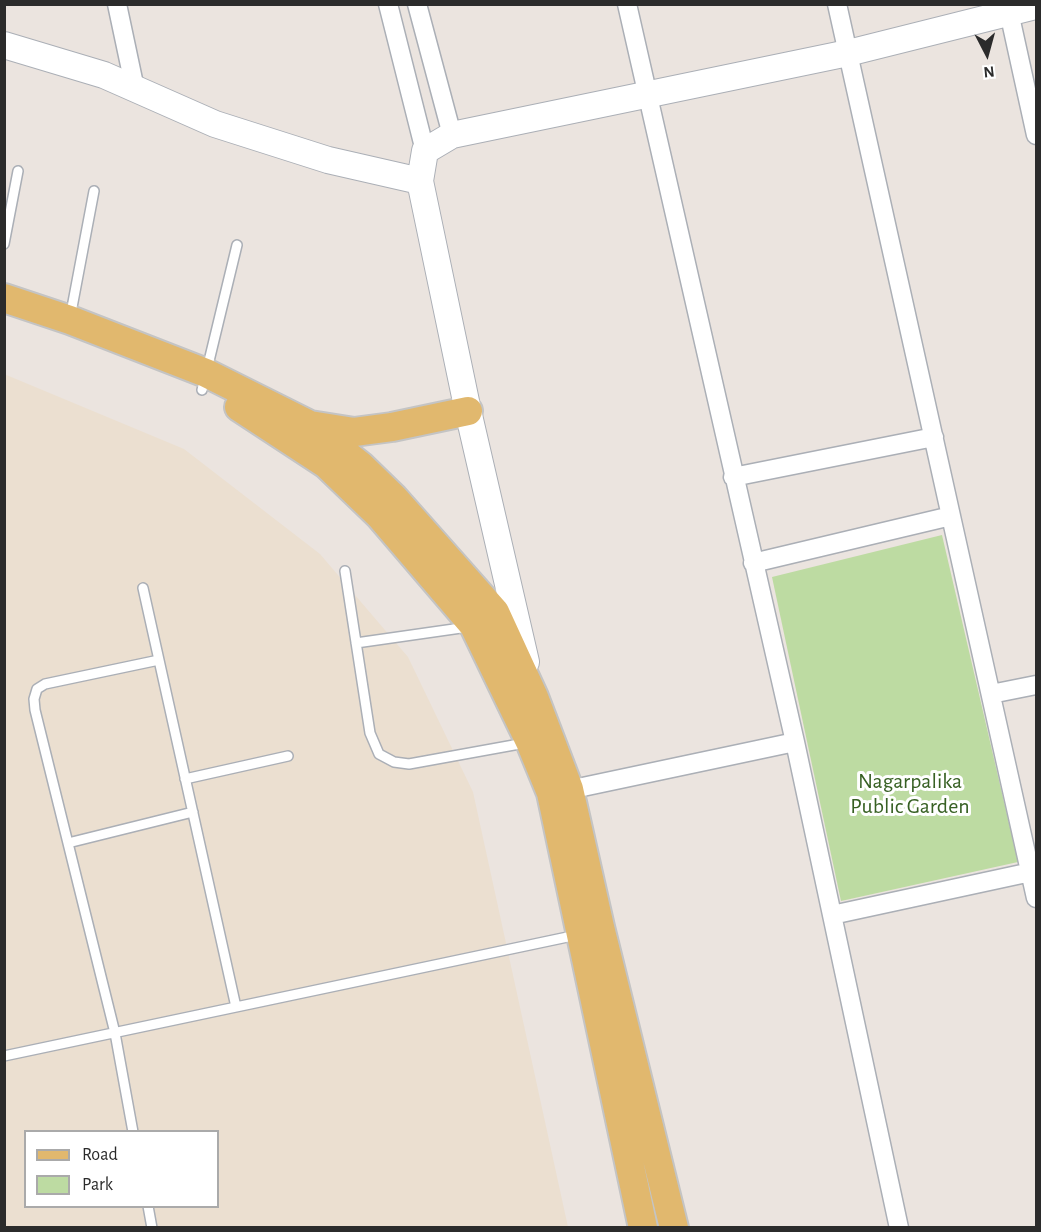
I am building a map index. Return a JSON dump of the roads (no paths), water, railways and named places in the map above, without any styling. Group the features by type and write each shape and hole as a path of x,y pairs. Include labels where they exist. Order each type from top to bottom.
{"main road":[{"path":"4,298 308,424 354,432 392,427 468,411"},
{"path":"4,312 68,326"},
{"path":"204,382 326,464 380,516 474,626 530,742 560,791 579,934 643,1227"},
{"path":"308,424 361,466 394,498 495,612 534,697 600,927 674,1227"}],"street":[{"path":"117,4 135,89"},
{"path":"388,4 425,152 420,181 468,411 534,697"},
{"path":"417,4 452,135"},
{"path":"627,4 795,742 899,1227"},
{"path":"837,4 1036,898"},
{"path":"425,152 452,135 848,53 1036,6"},
{"path":"1009,12 1036,135"},
{"path":"4,45 104,75 215,124 328,160 420,181"},
{"path":"733,477 933,437"},
{"path":"753,563 951,516"},
{"path":"991,693 1036,685"},
{"path":"560,791 795,742"},
{"path":"832,915 1031,872"}],"lane":[{"path":"4,244 18,171"},
{"path":"68,326 94,191"},
{"path":"204,382 237,245"},
{"path":"345,571 370,733 379,754 394,762 409,764 530,742"},
{"path":"142,588 236,1007"},
{"path":"356,643 474,626"},
{"path":"134,1130 115,1033 34,699 37,689 45,684 159,660"},
{"path":"185,778 288,756"},
{"path":"68,843 193,812"},
{"path":"4,1056 579,934"},
{"path":"148,1208 152,1227"}],"park label":[{"name":"Nagarpalika Public Garden","path":"910,794"}]}
